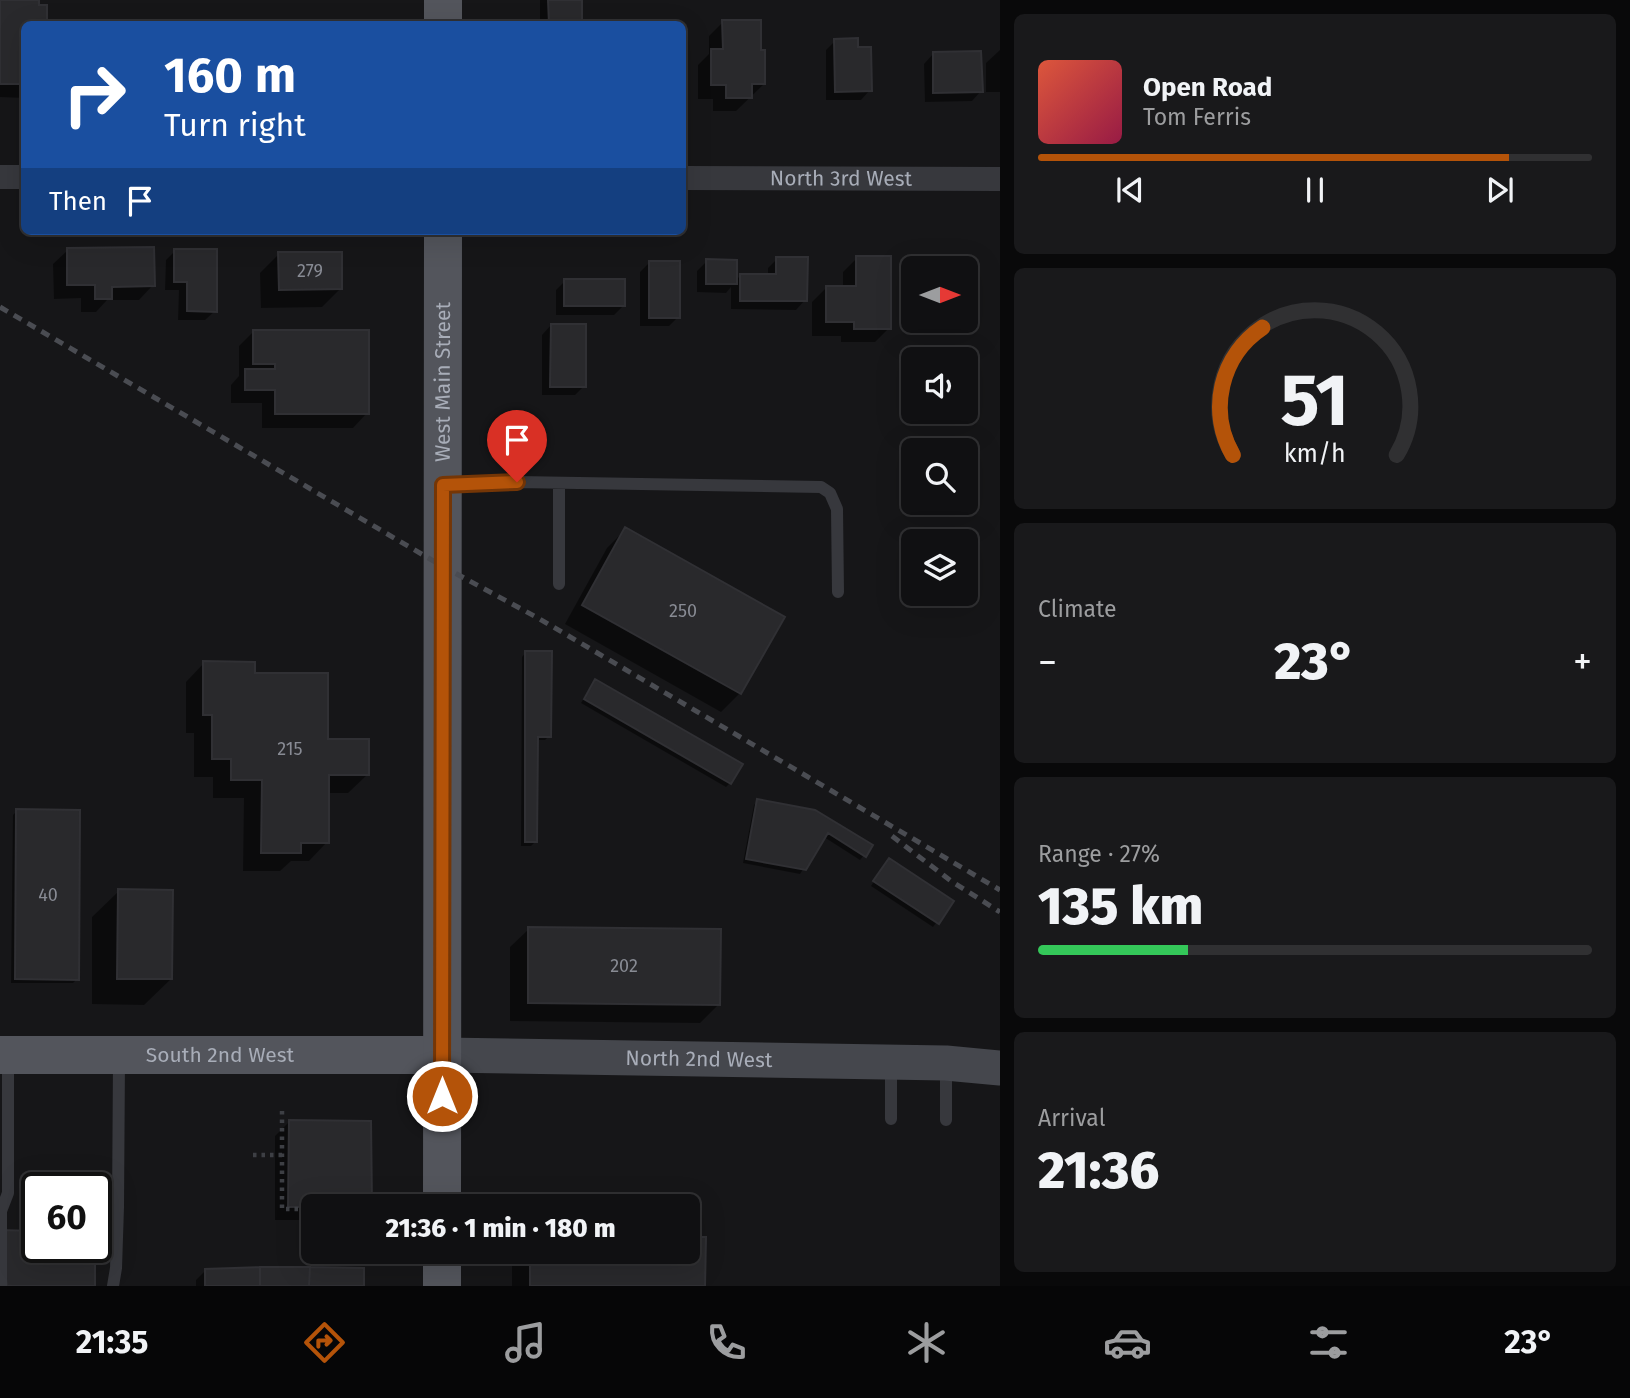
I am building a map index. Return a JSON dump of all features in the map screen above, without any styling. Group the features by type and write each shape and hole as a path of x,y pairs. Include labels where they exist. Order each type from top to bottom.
{"main road":[{"path":"443,0 443,21"},
{"name":"West Main Street","path":"442,1194 443,235"},
{"name":"South 2nd West","path":"4,1055 442,1055"},
{"name":"North 2nd West","path":"442,1055 952,1063 1000,1068"},
{"path":"442,1264 442,1286"}],"street":[{"path":"0,177 21,177"},
{"name":"North 3rd West","path":"686,178 1000,179"}],"lane":[{"path":"443,485 559,483 821,487 830,492 837,509 838,592"},
{"path":"559,483 559,584"},
{"path":"1,1286 1,1211 8,1193 4,1055"},
{"path":"113,1286 118,1207 119,1055"},
{"path":"891,1062 891,1119"},
{"path":"946,1120 952,1063"}],"path":[{"path":"282,1111 282,1209 301,1209"},
{"path":"253,1155 282,1155"}],"building":[{"path":"0,0 39,0 39,5 47,5 47,21 21,21 21,84 0,84"},
{"path":"548,0 582,0 582,21 549,21"},
{"path":"722,20 761,20 761,50 765,50 765,84 752,84 752,98 726,98 726,85 711,85 711,49 723,49"},
{"path":"858,38 858,47 871,47 872,91 835,92 834,39"},
{"path":"981,51 983,92 933,93 933,52"},
{"path":"154,247 155,286 112,287 112,299 95,299 95,285 67,285 67,248"},
{"path":"174,249 217,249 217,312 187,311 187,282 174,282"},
{"path":"278,252 342,252 342,289 279,290"},
{"path":"856,256 891,256 891,329 854,329 854,322 826,322 826,286 856,286"},
{"path":"776,257 808,257 807,301 740,301 740,274 776,274"},
{"path":"706,259 737,260 737,284 706,284"},
{"path":"649,261 680,261 680,318 649,318"},
{"path":"564,279 625,279 625,306 564,306"},
{"path":"551,324 586,324 586,387 550,387"},
{"path":"253,330 369,330 369,414 275,414 275,390 245,390 245,369 275,369 275,364 253,364"},
{"path":"625,527 785,617 741,694 582,605"},
{"path":"525,651 552,651 551,737 538,737 537,842 525,842"},
{"path":"203,661 255,662 255,673 328,673 328,739 369,739 369,775 329,775 329,843 301,843 301,853 261,853 262,780 231,780 231,759 212,759 212,715 203,715"},
{"path":"595,679 743,764 731,784 584,699"},
{"path":"757,799 815,810 873,845 866,857 828,833 806,870 746,859"},
{"path":"16,809 80,810 79,980 15,979"},
{"path":"889,858 954,901 939,924 873,881"},
{"path":"118,889 173,890 172,979 117,979"},
{"path":"528,927 721,929 720,1005 528,1003"},
{"path":"289,1120 371,1121 372,1194 301,1194 301,1207 288,1207"},
{"path":"0,1230 21,1231 21,1263 95,1263 95,1286 7,1286"},
{"path":"700,1237 706,1237 705,1286 530,1286 530,1264 700,1264"},
{"path":"260,1267 260,1286 205,1286 205,1269"},
{"path":"260,1267 310,1267 309,1286 260,1286"},
{"path":"310,1267 364,1268 364,1286 309,1286"}],"railway":[{"path":"0,307 442,566 538,618 1000,890"},
{"path":"892,836 951,881 1000,912"}],"route":[{"path":"442,1096 443,485 517,482"}]}
